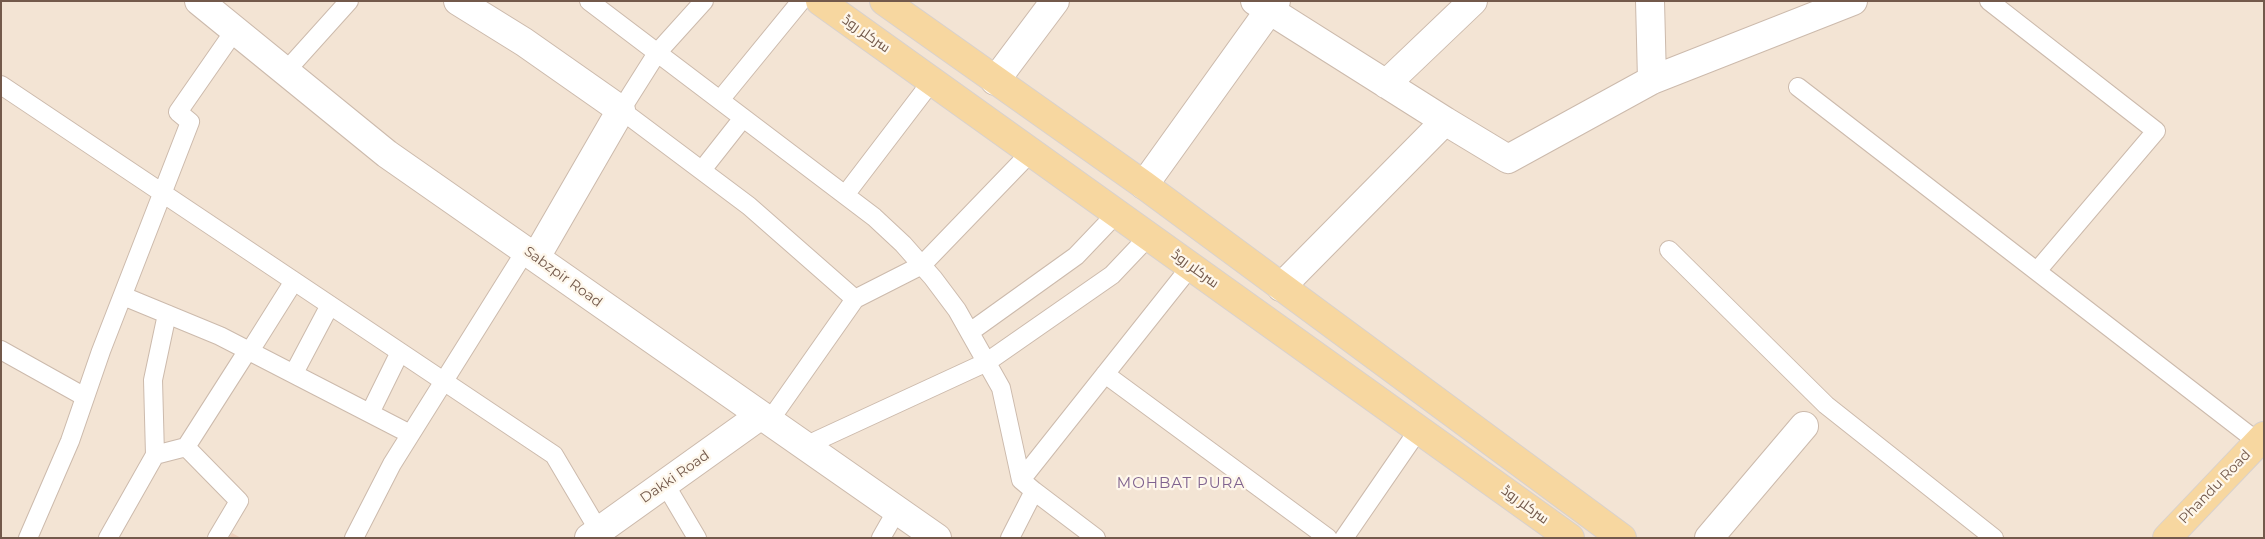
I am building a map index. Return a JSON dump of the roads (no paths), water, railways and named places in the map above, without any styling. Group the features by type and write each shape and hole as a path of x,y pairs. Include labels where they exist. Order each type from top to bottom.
{"main road":[{"name":"سرکلر روڈ","path":"821,1 1570,538"},
{"path":"884,1 1144,185 1622,538"},
{"path":"1256,313 1281,287"},
{"name":"Phandu Road","path":"2166,538 2261,439"}],"street":[{"name":"Sabzpir Road","path":"199,1 387,154 937,538"},
{"path":"458,1 524,42 621,110 531,254"},
{"path":"995,81 1055,1"},
{"path":"1386,84 1473,1"},
{"path":"1650,1 1652,80"},
{"path":"1144,185 1267,4 1386,84 1508,159 1652,80 1853,1"},
{"path":"1281,287 1445,121"},
{"name":"Dakki Road","path":"594,534 665,484 765,418"},
{"path":"1709,538 1804,426"}],"lane":[{"path":"286,71 349,1"},
{"path":"589,1 874,217 922,265 934,278 970,332 1000,388 1027,486 1096,538"},
{"path":"704,1 658,53 621,110 749,206 855,298"},
{"path":"720,100 801,1"},
{"path":"1989,1 2156,131 2037,271"},
{"path":"28,538 70,441 190,122 178,112 234,30"},
{"path":"845,195 932,81"},
{"path":"1,85 554,455 594,534"},
{"path":"1798,87 2037,271 2261,439"},
{"path":"702,170 743,118"},
{"path":"765,418 855,298 922,265 1031,152"},
{"path":"970,332 1076,256 1117,213"},
{"path":"805,446 987,362 1112,275 1149,236"},
{"path":"1669,250 1826,406 1994,538"},
{"path":"354,538 392,464 443,380 531,254"},
{"path":"1010,538 1027,486 1105,374 1191,266"},
{"path":"155,455 186,447 294,281"},
{"path":"123,296 220,336 410,434"},
{"path":"294,373 330,305"},
{"path":"108,538 155,455 153,380 167,314"},
{"path":"1,350 85,397"},
{"path":"370,413 400,352"},
{"path":"1105,374 1328,538"},
{"path":"1344,538 1418,429"},
{"path":"186,447 239,501 217,538"},
{"path":"665,484 697,538"},
{"path":"881,538 897,510"}],"district":[{"name":"MOHBAT PURA","path":"1181,484"}]}
